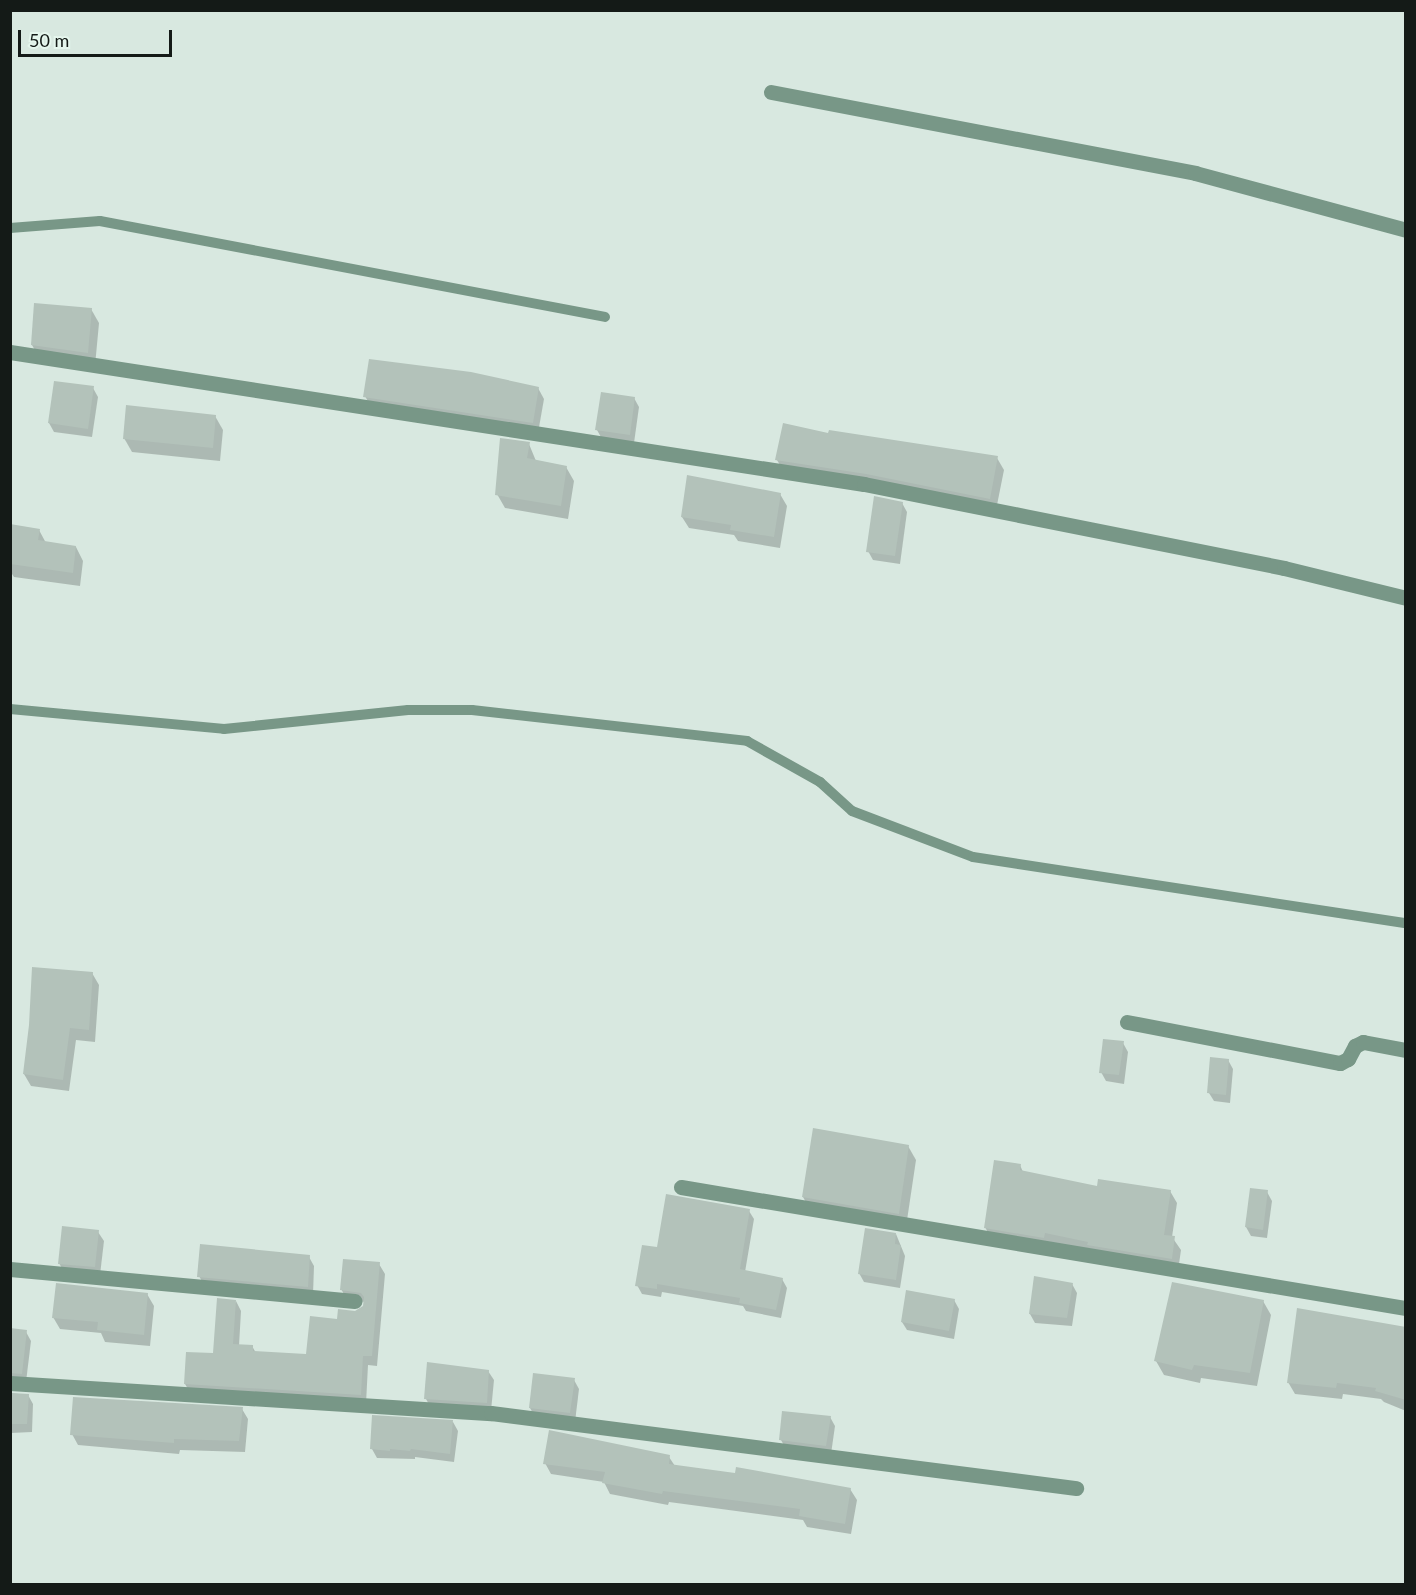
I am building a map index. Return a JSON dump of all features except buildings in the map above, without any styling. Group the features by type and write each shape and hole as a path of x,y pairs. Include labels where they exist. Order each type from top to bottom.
{"street":[{"path":"771,92 1195,173 1406,230"},
{"path":"10,352 864,484 1284,568 1406,598"},
{"path":"1126,1022 1340,1063 1348,1059 1355,1046 1363,1042 1406,1050"},
{"path":"681,1187 1406,1308"},
{"path":"10,1269 355,1301"},
{"path":"10,1383 491,1413 1076,1488"}],"lane":[{"path":"10,228 100,221 605,317"},
{"path":"10,709 224,729 408,710 472,710 747,741 820,782 852,811 973,857 1406,923"}]}
